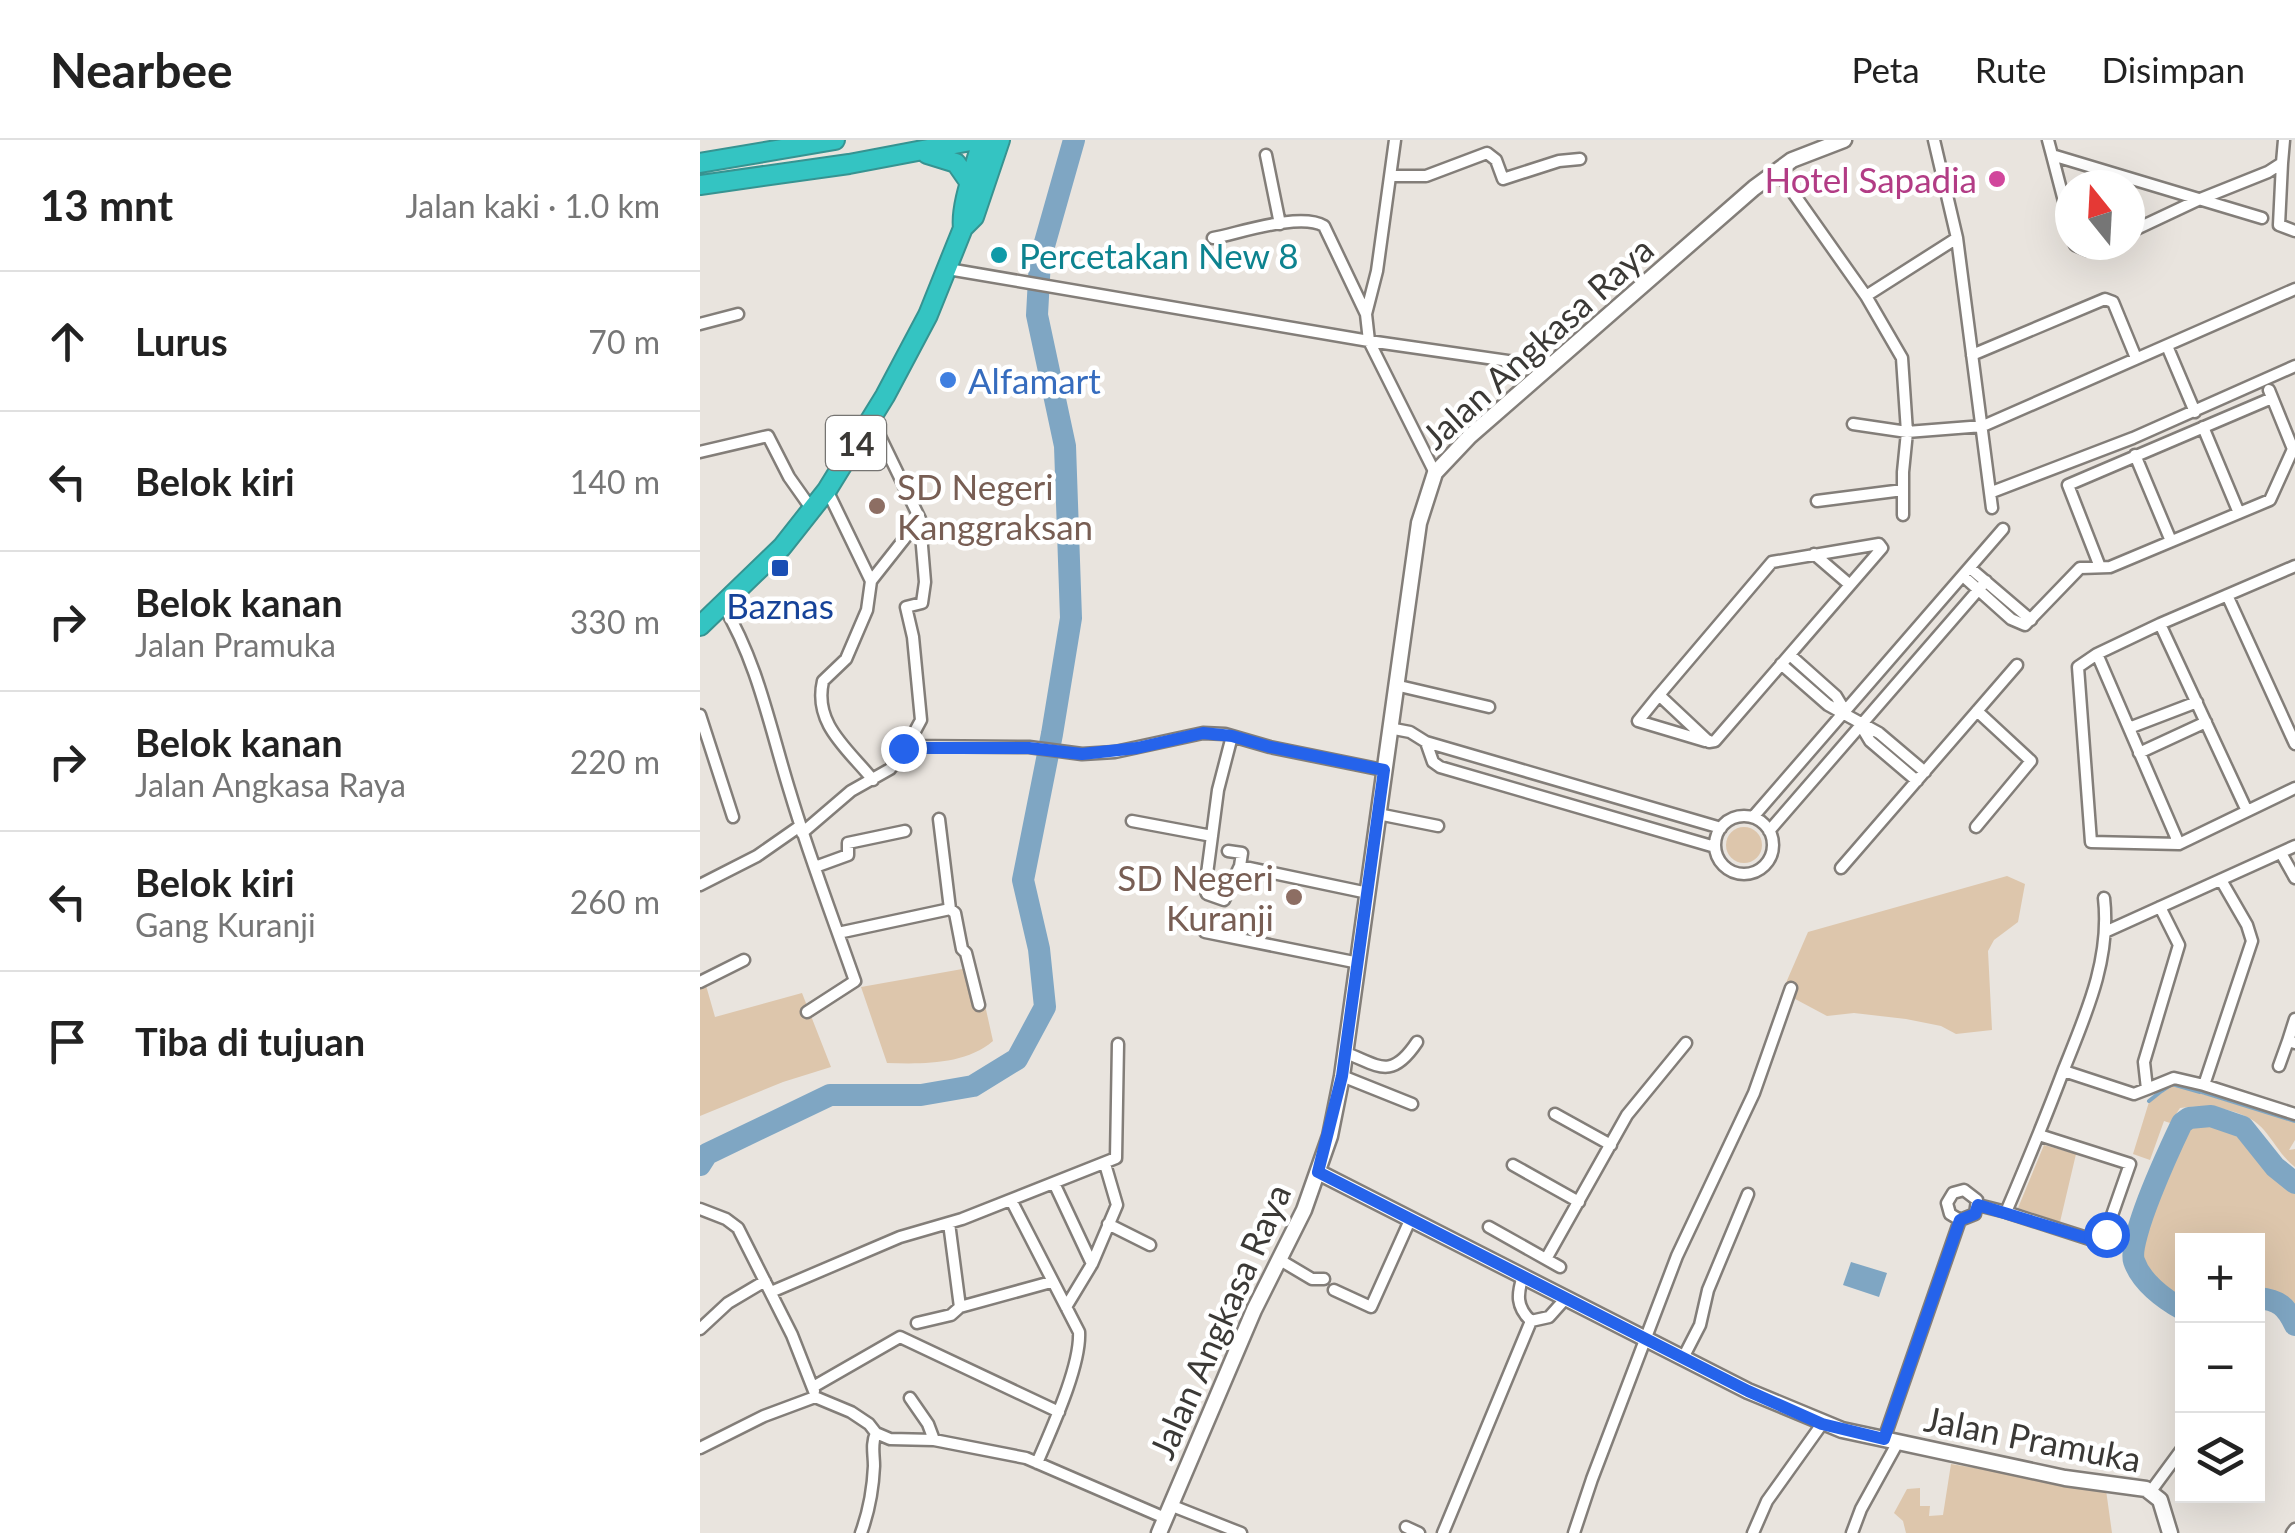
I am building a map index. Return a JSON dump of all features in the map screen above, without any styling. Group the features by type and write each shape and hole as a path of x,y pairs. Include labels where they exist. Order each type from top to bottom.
{"highway":[{"path":"700,163 834,140"},
{"path":"700,184 979,140"},
{"name":"14","path":"963,228 962,212 972,186 979,140"},
{"name":"14","path":"700,626 782,547 827,490 928,315 963,228 974,216 1000,140"},
{"path":"917,152 956,163 972,186"}],"street":[{"path":"1366,314 1378,271 1396,140"},
{"name":"Jalan Angkasa Raya","path":"1165,1519 1318,1172 1346,1053 1384,770 1397,729 1395,685 1419,523 1435,473 1470,436 1777,170 1800,156 1844,140"},
{"path":"1934,140 1957,238 1992,508"},
{"path":"2048,140 2056,170"},
{"path":"2284,140 2279,226 2295,230"},
{"path":"1390,176 1426,176 1487,153 1496,160 1503,179 1560,161 1580,159"},
{"path":"1266,155 1280,224"},
{"path":"2052,155 2262,218"},
{"path":"2145,225 2282,163"},
{"path":"1777,170 1866,296 1904,365 1907,432 1903,515"},
{"path":"1213,238 1280,224 1318,222 1324,226 1366,314 1369,341 1435,473"},
{"path":"1866,296 1957,238"},
{"path":"948,269 1369,341 1550,367"},
{"path":"1853,424 1907,432 1983,426 2295,290"},
{"path":"1972,354 2109,299 2136,358"},
{"path":"700,324 738,314"},
{"path":"2167,346 2195,412"},
{"path":"1992,492 2195,412 2295,366"},
{"path":"1967,572 2019,624 2032,620 2076,570 2100,568 2110,567 2273,498 2293,454 2270,394 2068,485 2100,568"},
{"path":"700,885 801,830 851,792 890,770 922,720 906,607 922,603 925,582 920,516 871,418"},
{"path":"2204,426 2239,513"},
{"path":"700,452 768,436 781,464 813,510"},
{"path":"2135,455 2171,541"},
{"path":"827,490 871,581"},
{"path":"1817,501 1903,490"},
{"path":"874,780 824,721 820,705 823,681 846,659 858,634 867,610 871,581 920,522"},
{"path":"1752,817 2004,529"},
{"path":"1881,546 1850,585 1715,741 1638,721 1770,564 1881,546"},
{"path":"1814,554 1850,585"},
{"path":"2295,582 2292,568 2160,624 2078,667 2089,839 2095,843 2179,844 2295,788"},
{"path":"1770,831 1982,585"},
{"path":"2227,595 2295,744"},
{"path":"723,605 758,674 801,830 855,981 807,1012"},
{"path":"2160,624 2247,811"},
{"path":"2097,654 2179,844"},
{"path":"1786,660 1836,696 1870,741 1921,776"},
{"path":"1841,868 2017,665"},
{"path":"1395,685 1488,707"},
{"path":"1659,695 1709,742"},
{"path":"2129,728 2196,702"},
{"path":"1976,827 2031,761 1977,711"},
{"path":"700,715 733,818"},
{"path":"2139,754 2206,722"},
{"path":"1397,729 1426,742 1721,828"},
{"path":"907,746 1029,748 1082,754 1126,750 1203,733 1384,770"},
{"path":"1228,851 1242,853 1224,900 1207,894 1212,836 1232,736"},
{"path":"1426,742 1432,762 1440,767 1715,847"},
{"path":"1562,801 1567,784"},
{"path":"1378,814 1438,826"},
{"path":"1738,817 1752,817 1770,831 1773,845 1769,859 1752,872 1731,871 1720,861 1715,847 1721,828 1738,817"},
{"path":"939,819 950,909 955,913 979,1006"},
{"path":"1132,821 1212,836"},
{"path":"815,867 848,854 848,843 904,831"},
{"path":"2105,932 2295,846"},
{"path":"2280,853 2295,878"},
{"path":"1240,866 1368,894"},
{"path":"2204,1085 2252,941 2248,925 2221,880"},
{"path":"2006,1212 2093,994 2103,958 2104,898"},
{"path":"2146,1089 2144,1062 2179,945 2160,907"},
{"path":"838,933 950,909"},
{"path":"1205,932 1359,963"},
{"path":"700,982 744,960"},
{"path":"1574,1533 1645,1338 1688,1231 1754,1093 1790,988"},
{"path":"2279,1066 2292,1042 2295,1019"},
{"path":"1346,1053 1373,1068 1382,1068 1397,1063 1417,1042"},
{"path":"1530,1320 1519,1305 1531,1280 1550,1261 1626,1115 1686,1043"},
{"path":"700,1329 728,1303 1105,1164 1118,1154 1118,1044"},
{"path":"2064,1071 2134,1094 2174,1078 2295,1114"},
{"path":"1342,1076 1412,1104"},
{"path":"1555,1114 1611,1145"},
{"path":"1960,1220 1947,1209 1953,1194 1969,1192 1978,1205 2093,1240 2104,1238 2130,1164 2039,1135"},
{"path":"1066,1308 1092,1264 1116,1200 1105,1164"},
{"path":"1513,1166 1578,1202"},
{"name":"Jalan Pramuka","path":"1318,1172 1683,1358 1822,1424 2064,1478 2151,1492 2160,1500 2170,1533"},
{"path":"1054,1183 1092,1264"},
{"path":"1683,1358 1700,1324 1708,1290 1748,1194"},
{"path":"1011,1200 1078,1328 1080,1344 1059,1412 1037,1463"},
{"path":"1960,1220 1975,1214 1978,1205"},
{"path":"702,1210 738,1228 814,1392 851,1412 876,1433 890,1438 934,1440 1037,1463 1165,1519 1241,1533"},
{"path":"1334,1290 1372,1306 1411,1218"},
{"path":"1852,1533 1891,1441 1960,1220"},
{"path":"949,1223 960,1307"},
{"path":"1108,1224 1150,1246"},
{"path":"1489,1227 1550,1261"},
{"path":"1280,1260 1312,1279 1324,1279"},
{"path":"917,1323 1052,1282"},
{"path":"1530,1320 1549,1317 1566,1298"},
{"path":"1443,1533 1530,1320"},
{"path":"700,1448 814,1392 900,1337 1059,1412"},
{"path":"910,1398 934,1440"},
{"path":"1752,1533 1767,1501 1822,1424"},
{"path":"862,1533 869,1510 874,1467 872,1443 876,1433"},
{"path":"2151,1492 2175,1459"},
{"path":"1406,1527 1420,1533"}],"shaded area":[{"path":"1744,827 1756,833 1762,845 1756,857 1744,863 1732,857 1726,845 1732,833"},
{"path":"2007,876 2025,884 2018,922 1994,940 1988,951 1992,1030 1956,1034 1941,1026 1906,1019 1854,1013 1827,1016 1782,992 1808,932"},
{"path":"968,968 978,1006 985,1005 993,1041 956,1059 887,1063 861,987"},
{"path":"705,982 715,1017 802,993 831,1067 700,1116 700,985"},
{"path":"2173,1085 2295,1122 2295,1140 2289,1150 2295,1149 2295,1167 2256,1123 2236,1112 2213,1107 2180,1108 2170,1123 2164,1121 2150,1160 2133,1154 2149,1102"},
{"path":"2209,1123 2239,1134 2270,1172 2295,1192 2295,1308 2280,1293 2265,1292 2265,1233 2175,1233 2175,1297 2167,1293 2141,1259 2152,1212 2185,1133 2192,1125"},
{"path":"2044,1145 2076,1154 2060,1222 2018,1208"},
{"path":"1951,1464 2106,1490 2112,1533 1906,1533 1903,1521 1894,1513 1907,1489 1920,1488 1920,1506 1930,1506 1929,1516 1943,1515"}],"water":[{"path":"1851,1262 1887,1273 1879,1297 1843,1285"}],"waterway":[{"path":"700,1165 707,1154 830,1095 921,1095 973,1086 1017,1059 1045,1007 1039,949 1023,880 1071,618 1065,446 1037,315 1040,260 1074,140"},
{"path":"2160,1092 2172,1084 2200,1092"},
{"path":"2202,1092 2295,1121"},
{"path":"2149,1101 2159,1093"},
{"path":"2175,1304 2137,1269 2134,1250 2151,1193 2182,1123 2189,1118 2211,1116 2243,1127 2275,1167 2295,1183"},
{"path":"2265,1299 2281,1305 2295,1325"}],"place":[{"name":"Hotel Sapadia","path":"1997,179"},
{"name":"Percetakan New 8","path":"999,255"},
{"name":"Alfamart","path":"948,380"},
{"name":"SD Negeri Kanggraksan","path":"877,506"},
{"name":"Baznas","path":"780,568"},
{"name":"SD Negeri Kuranji","path":"1294,897"}],"route":[{"path":"903,748 1029,748 1082,754 1115,752 1203,733 1384,770 1342,1076 1318,1172 1748,1391 1822,1424 1884,1439 1960,1220 1975,1214 1978,1205 2093,1240 2101,1240 2106,1234"}]}
